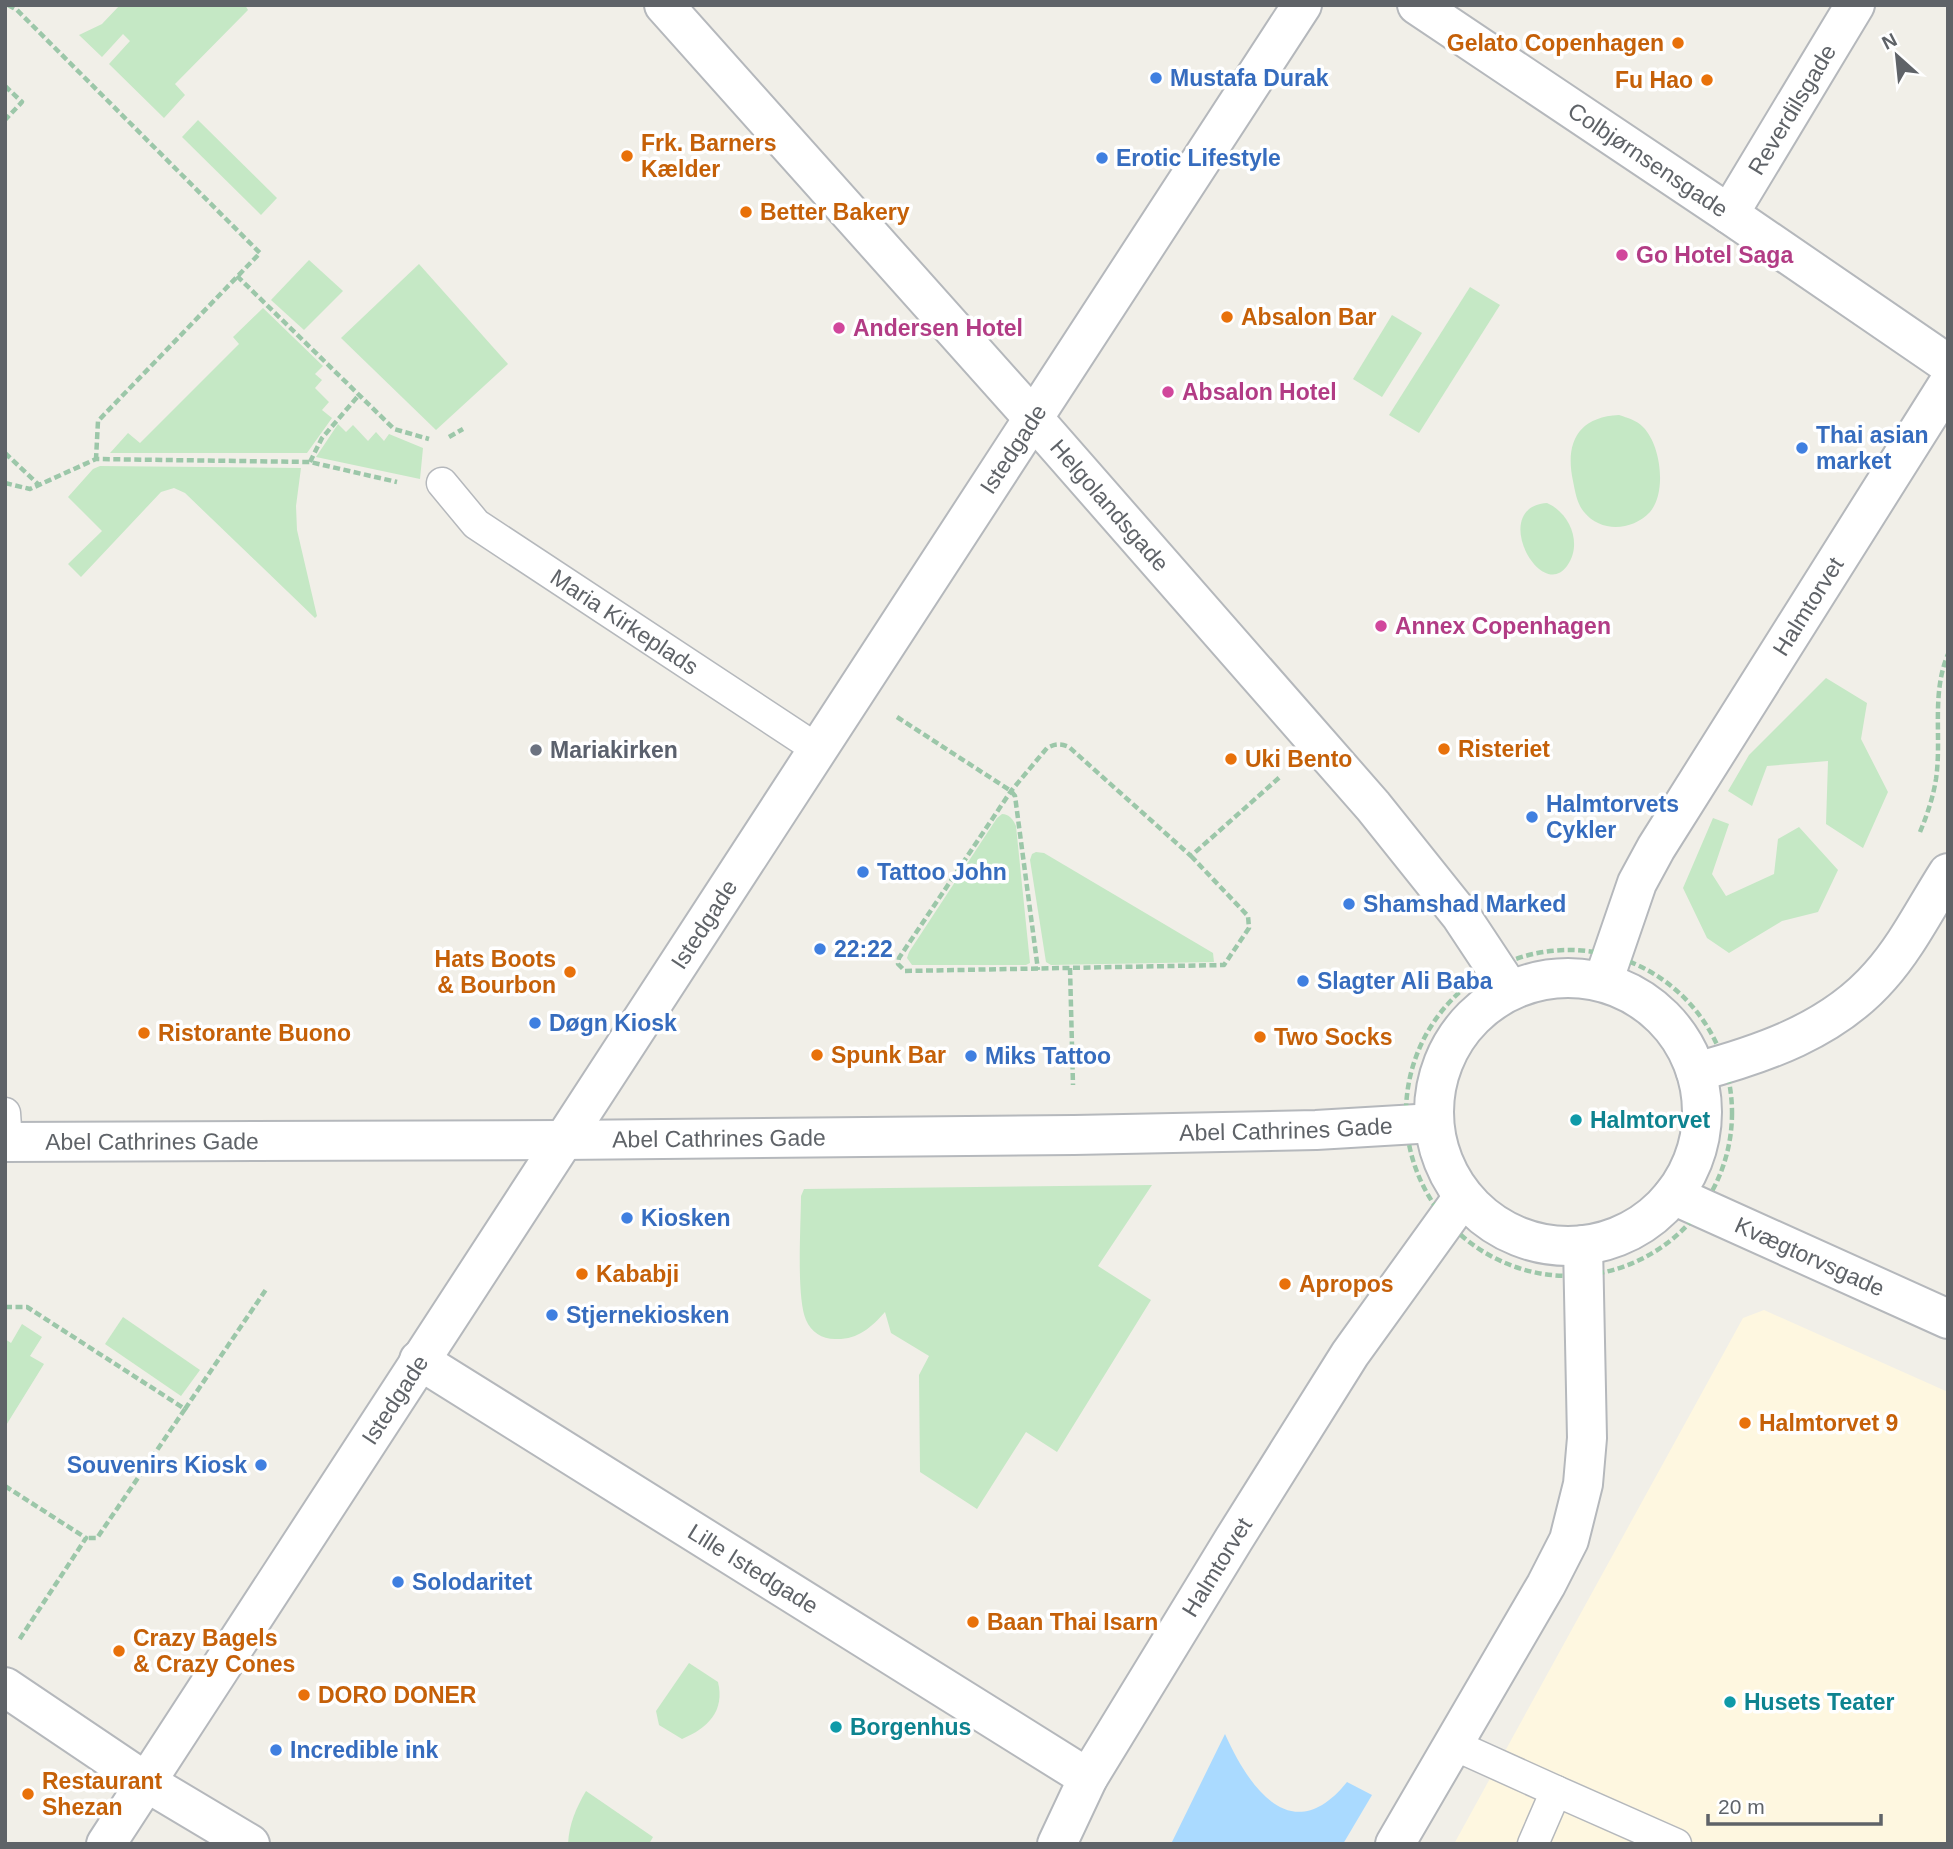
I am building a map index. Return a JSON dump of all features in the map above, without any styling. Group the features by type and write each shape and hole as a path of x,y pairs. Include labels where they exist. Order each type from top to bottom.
{"street":[{"name":"Helgolandsgade","path":"664,5 1033,418 1318,743 1422,864 1461,916 1502,979"},
{"name":"Istedgade","path":"106,1844 1302,5"},
{"name":"Colbjørnsensgade","path":"1417,5 1730,214 1948,365"},
{"name":"Reverdilsgade","path":"1730,214 1855,5"},
{"name":"Halmtorvet","path":"1608,967 1637,883 1656,848 1948,384"},
{"path":"1696,1072 1778,1046 1812,1030 1862,996 1897,955 1948,873"},
{"path":"1608,967 1662,1016 1687,1050 1696,1072 1702,1105 1701,1130 1687,1176 1656,1216 1608,1241 1583,1260 1560,1247 1517,1237 1455,1209 1436,1143 1418,1125 1433,1097 1450,1045 1486,1003 1502,979 1532,982 1579,978 1608,967"},
{"name":"Abel Cathrines Gade","path":"6,1132 562,1140 1074,1135 1418,1125"},
{"name":"Kvægtorvsgade","path":"1673,1195 1948,1319"},
{"name":"Halmtorvet","path":"1057,1844 1088,1778 1149,1675 1350,1354 1455,1209"},
{"path":"1395,1844 1558,1564 1577,1512 1587,1438 1583,1260"},
{"name":"Lille Istedgade","path":"419,1360 1088,1778"},
{"path":"5,1687 146,1782 250,1844"}],"lane":[{"name":"Maria Kirkeplads","path":"442,483 476,524 817,749"},
{"path":"1452,1744 1676,1844"},
{"path":"1533,1844 1556,1791"}],"path":[{"path":"8,5 17,10 260,253 98,421 96,458"},
{"path":"5,86 22,102 5,120"},
{"path":"5,483 30,489 96,458 310,462 432,491 442,483 439,442 394,429 237,276"},
{"path":"310,462 322,438 359,395"},
{"path":"5,453 39,485"},
{"path":"1918,837 1932,799 1936,778 1936,701 1948,654"},
{"path":"855,690 1011,791 1017,802 1038,970"},
{"path":"1191,856 1318,743"},
{"path":"1062,744 1069,747 1191,856 1248,916 1249,928 1224,965 905,971 898,964 899,958 1011,791 1047,748 1062,744"},
{"path":"1583,1260 1555,1274 1527,1271 1500,1261 1471,1243 1455,1209 1426,1191 1411,1156 1418,1125 1405,1097 1414,1060 1432,1024 1457,994 1502,979 1555,950 1608,967 1639,961 1662,976 1685,997 1705,1023 1712,1021"},
{"path":"1070,968 1074,1135"},
{"path":"5,1486 86,1538 97,1538 267,1288"},
{"path":"5,1307 27,1307 185,1409"},
{"path":"13,1650 86,1538"}],"shaded area":[{"path":"1764,1310 1948,1392 1948,1844 1454,1844 1743,1318"}],"green space":[{"path":"120,5 245,5 248,10 175,84 185,95 164,118 109,64 130,41 123,34 102,57 79,35 102,24"},
{"path":"198,120 277,198 261,215 182,137"},
{"path":"309,260 343,291 304,330 271,300"},
{"path":"419,264 508,364 436,430 341,338"},
{"path":"1470,287 1500,305 1419,433 1389,415"},
{"path":"263,308 323,366 315,374 322,380 315,388 329,402 322,410 332,418 307,453 110,453 128,433 140,443 239,344 233,337"},
{"path":"1392,315 1422,333 1382,397 1353,379"},
{"path":"1619,415 1638,423 1649,435 1658,457 1660,481 1659,493 1650,512 1634,523 1617,527 1599,524 1582,509 1574,485 1571,455 1577,435 1584,427 1593,421"},
{"path":"338,424 346,432 353,425 368,441 376,432 384,441 389,434 423,448 420,479 316,457"},
{"path":"100,466 301,468 296,506 297,530 317,616 315,618 185,493 174,488 161,492 81,577 68,564 102,531 68,497 93,469"},
{"path":"1547,503 1568,522 1574,539 1572,557 1567,566 1556,574 1544,572 1534,563 1525,550 1521,534 1522,520 1530,508"},
{"path":"1826,678 1867,703 1861,739 1888,792 1863,848 1826,824 1828,761 1767,766 1752,806 1728,791 1749,755"},
{"path":"1002,814 1010,817 1016,826 1030,963 912,965 907,958 909,952"},
{"path":"1713,818 1729,824 1712,874 1726,896 1774,874 1778,839 1799,827 1838,870 1818,912 1782,921 1729,953 1707,938 1683,888"},
{"path":"1036,852 1044,853 1213,953 1214,962 1051,965 1046,962 1030,860"},
{"path":"1152,1185 1098,1266 1151,1300 1057,1452 1026,1432 977,1509 920,1472 919,1375 929,1356 891,1333 885,1312 863,1332 843,1339 821,1336 806,1320 800,1278 801,1196 804,1189"},
{"path":"123,1317 200,1370 181,1396 105,1344"},
{"path":"22,1324 42,1337 30,1356 44,1364 5,1427 5,1339 11,1343"},
{"path":"689,1663 718,1682 720,1692 717,1710 707,1724 682,1739 659,1725 656,1711"},
{"path":"586,1791 653,1837 649,1844 568,1844 574,1816"}],"water":[{"path":"1225,1734 1247,1775 1260,1791 1275,1804 1291,1811 1309,1811 1327,1801 1347,1782 1372,1795 1343,1844 1171,1844"}],"place":[{"name":"Gelato Copenhagen","path":"1678,43"},
{"name":"Mustafa Durak","path":"1156,78"},
{"name":"Fu Hao","path":"1707,80"},
{"name":"Frk. Barners Kælder","path":"627,156"},
{"name":"Erotic Lifestyle","path":"1102,158"},
{"name":"Better Bakery","path":"746,212"},
{"name":"Go Hotel Saga","path":"1622,255"},
{"name":"Absalon Bar","path":"1227,317"},
{"name":"Andersen Hotel","path":"839,328"},
{"name":"Absalon Hotel","path":"1168,392"},
{"name":"Thai asian market","path":"1802,448"},
{"name":"Annex Copenhagen","path":"1381,626"},
{"name":"Risteriet","path":"1444,749"},
{"name":"Mariakirken","path":"536,750"},
{"name":"Uki Bento","path":"1231,759"},
{"name":"Halmtorvets Cykler","path":"1532,817"},
{"name":"Tattoo John","path":"863,872"},
{"name":"Shamshad Marked","path":"1349,904"},
{"name":"22:22","path":"820,949"},
{"name":"Hats Boots & Bourbon","path":"570,972"},
{"name":"Slagter Ali Baba","path":"1303,981"},
{"name":"Døgn Kiosk","path":"535,1023"},
{"name":"Ristorante Buono","path":"144,1033"},
{"name":"Two Socks","path":"1260,1037"},
{"name":"Spunk Bar","path":"817,1055"},
{"name":"Miks Tattoo","path":"971,1056"},
{"name":"Halmtorvet","path":"1576,1120"},
{"name":"Kiosken","path":"627,1218"},
{"name":"Kababji","path":"582,1274"},
{"name":"Apropos","path":"1285,1284"},
{"name":"Stjernekiosken","path":"552,1315"},
{"name":"Halmtorvet 9","path":"1745,1423"},
{"name":"Souvenirs Kiosk","path":"261,1465"},
{"name":"Solodaritet","path":"398,1582"},
{"name":"Baan Thai Isarn","path":"973,1622"},
{"name":"Crazy Bagels & Crazy Cones","path":"119,1651"},
{"name":"DORO DONER","path":"304,1695"},
{"name":"Husets Teater","path":"1730,1702"},
{"name":"Borgenhus","path":"836,1727"},
{"name":"Incredible ink","path":"276,1750"},
{"name":"Restaurant Shezan","path":"28,1794"}]}
